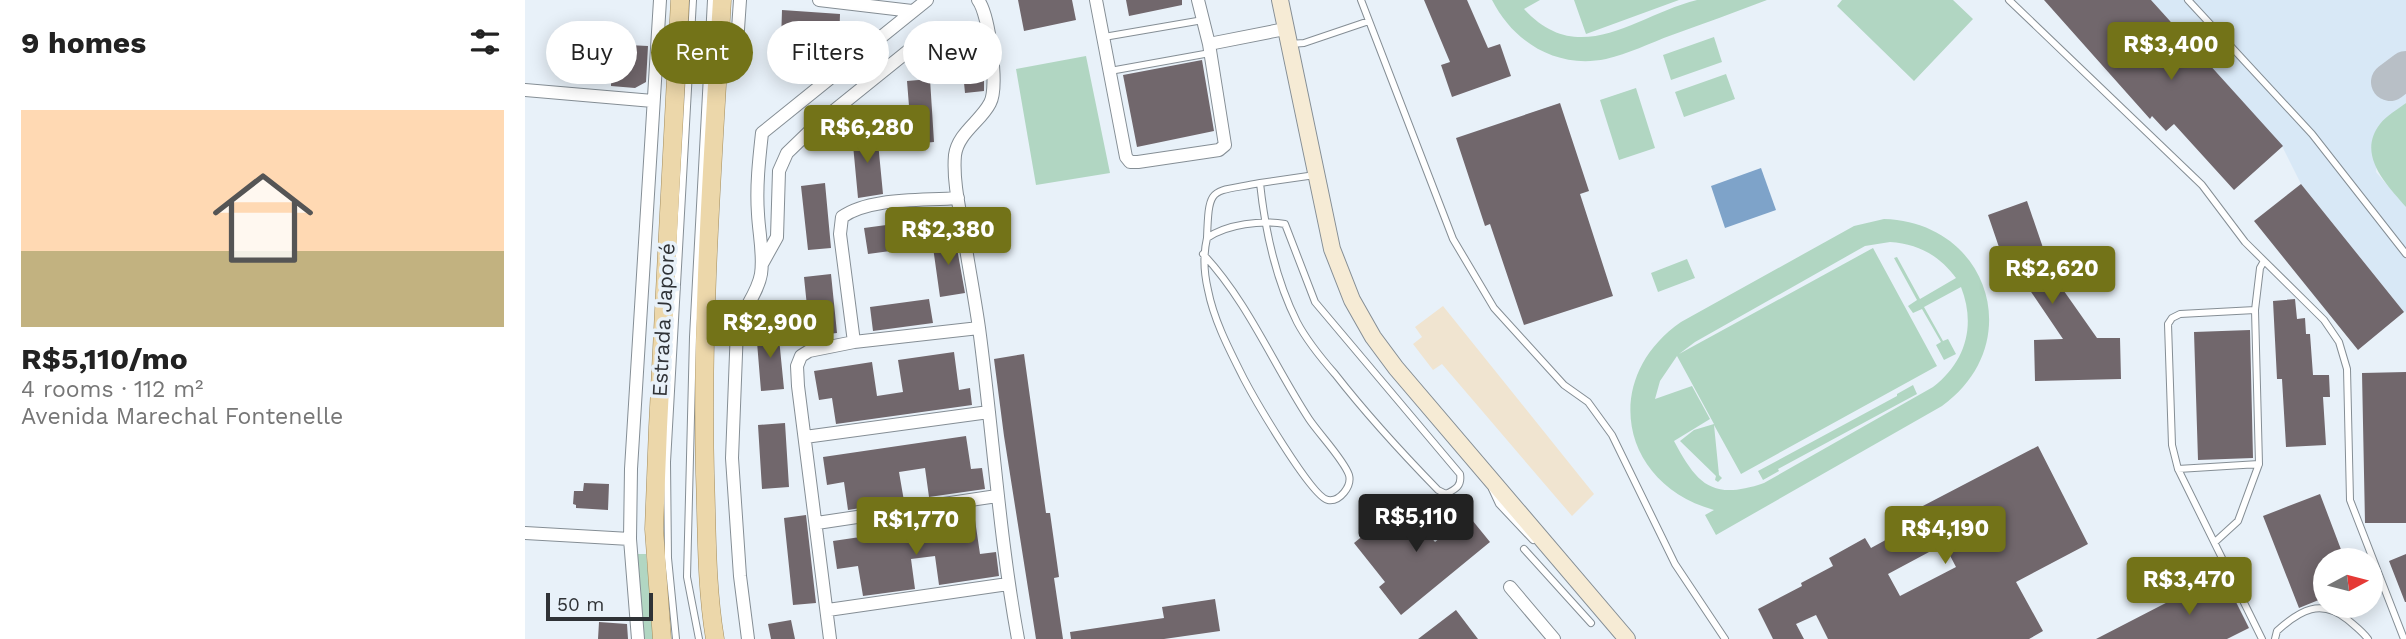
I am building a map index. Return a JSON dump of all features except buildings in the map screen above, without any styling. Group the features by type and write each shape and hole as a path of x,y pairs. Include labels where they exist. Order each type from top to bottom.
{"main road":[{"name":"Estrada Japoré","path":"662,639 654,551 660,373 680,0"},
{"name":"Estrada Japoré","path":"715,639 707,532 703,396 722,0"},
{"path":"1280,0 1332,249 1353,300 1373,337 1396,368 1487,474 1541,552 1627,639"}],"street":[{"name":"Estrada Japoré","path":"638,639 631,538 633,429 660,0"},
{"path":"739,21 740,0"},
{"path":"819,0 912,11"},
{"path":"762,264 757,212 762,133 927,0"},
{"path":"978,0 984,10 995,80 993,96 990,104 959,141 955,154 958,198 979,328 1008,584 1019,639"},
{"path":"1096,0 1126,157 1131,162 1219,150 1225,145 1198,0"},
{"path":"1209,48 1287,36"},
{"path":"748,639 740,576 732,458 737,328 743,311 756,290 762,264 777,237 779,171 787,153 903,55"},
{"path":"525,90 653,101"},
{"path":"854,342 840,234 842,217 853,209 875,204 958,198"},
{"path":"831,639 798,386 797,366 801,356 809,351 854,342 979,328"},
{"path":"805,437 989,412"},
{"path":"817,523 997,496"},
{"path":"631,538 636,529 655,529"},
{"path":"525,533 631,538"},
{"path":"631,538 637,550 654,551"},
{"path":"828,610 1008,584"},
{"path":"1510,587 1554,639"}],"lane":[{"path":"676,639 668,558 667,462 693,0"},
{"path":"699,639 687,577 693,337 711,0"},
{"path":"1361,0 1453,239 1494,308 1564,385 1588,402 1612,435 1675,564 1725,639"},
{"path":"2008,0 2202,185 2245,242 2324,320 2339,342 2347,369 2350,500 2404,639"},
{"path":"2188,0 2312,134 2406,254"},
{"path":"1104,37 1203,20"},
{"path":"1287,36 1304,43 1369,21"},
{"path":"1110,71 1209,48"},
{"path":"1203,254 1233,289 1309,419 1347,471 1349,484 1345,492 1335,499 1321,497 1302,474 1245,381 1220,328 1212,304 1203,254 1207,238 1208,205 1218,191 1315,175"},
{"path":"1207,238 1225,229 1265,223 1285,224 1315,302 1460,474 1461,481 1457,489 1446,494 1438,490 1375,425 1309,342 1297,322 1282,284 1265,223 1260,183"},
{"path":"2215,542 2238,521 2259,464 2255,310 2260,268 2264,261"},
{"path":"2255,310 2180,314 2168,324 2172,445 2178,469 2262,639"},
{"path":"2178,469 2259,464"},
{"path":"1524,549 1541,552 1591,624"},
{"path":"2276,639 2277,631 2294,616 2322,606 2338,612 2368,639"}],"shaded area":[{"path":"2151,0 2406,0 2406,103 2380,124 2376,172 2406,207 2406,311 2404,312 2301,184 2282,146"},
{"path":"1443,306 1594,494 1572,516 1442,364 1433,370 1413,344 1422,337 1415,327"}],"green space":[{"path":"1492,0 1540,0 1524,9 1545,27 1566,35 1587,37 1630,26 1697,0 1767,0 1623,54 1588,61 1554,56 1539,49 1512,29"},
{"path":"1574,0 1679,0 1586,34"},
{"path":"1842,0 1953,0 1973,19 1914,81 1837,6"},
{"path":"1714,37 1722,62 1671,80 1663,55"},
{"path":"1086,56 1110,173 1036,185 1016,69"},
{"path":"1726,74 1735,99 1684,117 1675,92"},
{"path":"1636,88 1655,148 1619,160 1600,100"},
{"path":"2406,103 2406,207 2377,169 2371,147 2373,136 2380,124"},
{"path":"1884,219 1920,225 1949,241 1971,263 1985,290 1989,320 1984,351 1969,380 1942,406 1716,535 1705,515 1714,510 1682,497 1658,478 1641,454 1632,427 1631,399 1639,371 1655,345 1681,322 1854,226","holes":["1900,243 1927,252 1956,278 1920,299 1897,257 1894,258 1917,300 1908,306 1913,313 1922,309 1941,342 1936,345 1944,360 1956,354 1948,339 1943,341 1924,307 1961,287 1968,315 1965,342 1944,377 1933,387 1764,483 1731,490 1708,485 1699,478 1674,441 1710,419 1692,386 1655,399 1660,381 1677,356 1714,424 1694,430 1680,441 1716,476 1715,480 1718,482 1722,478 1719,475 1714,425 1741,474 1937,366 1873,248 1679,354 1695,342 1865,246"]},
{"path":"1687,259 1695,278 1658,292 1651,273"},
{"path":"1913,385 1917,394 1778,469 1779,471 1763,480 1758,471"},
{"path":"635,554 646,554 656,639 643,639"}],"water":[{"path":"1761,168 1776,210 1725,228 1711,186"}],"taxiway":[{"path":"2390,82 2406,70"}]}
